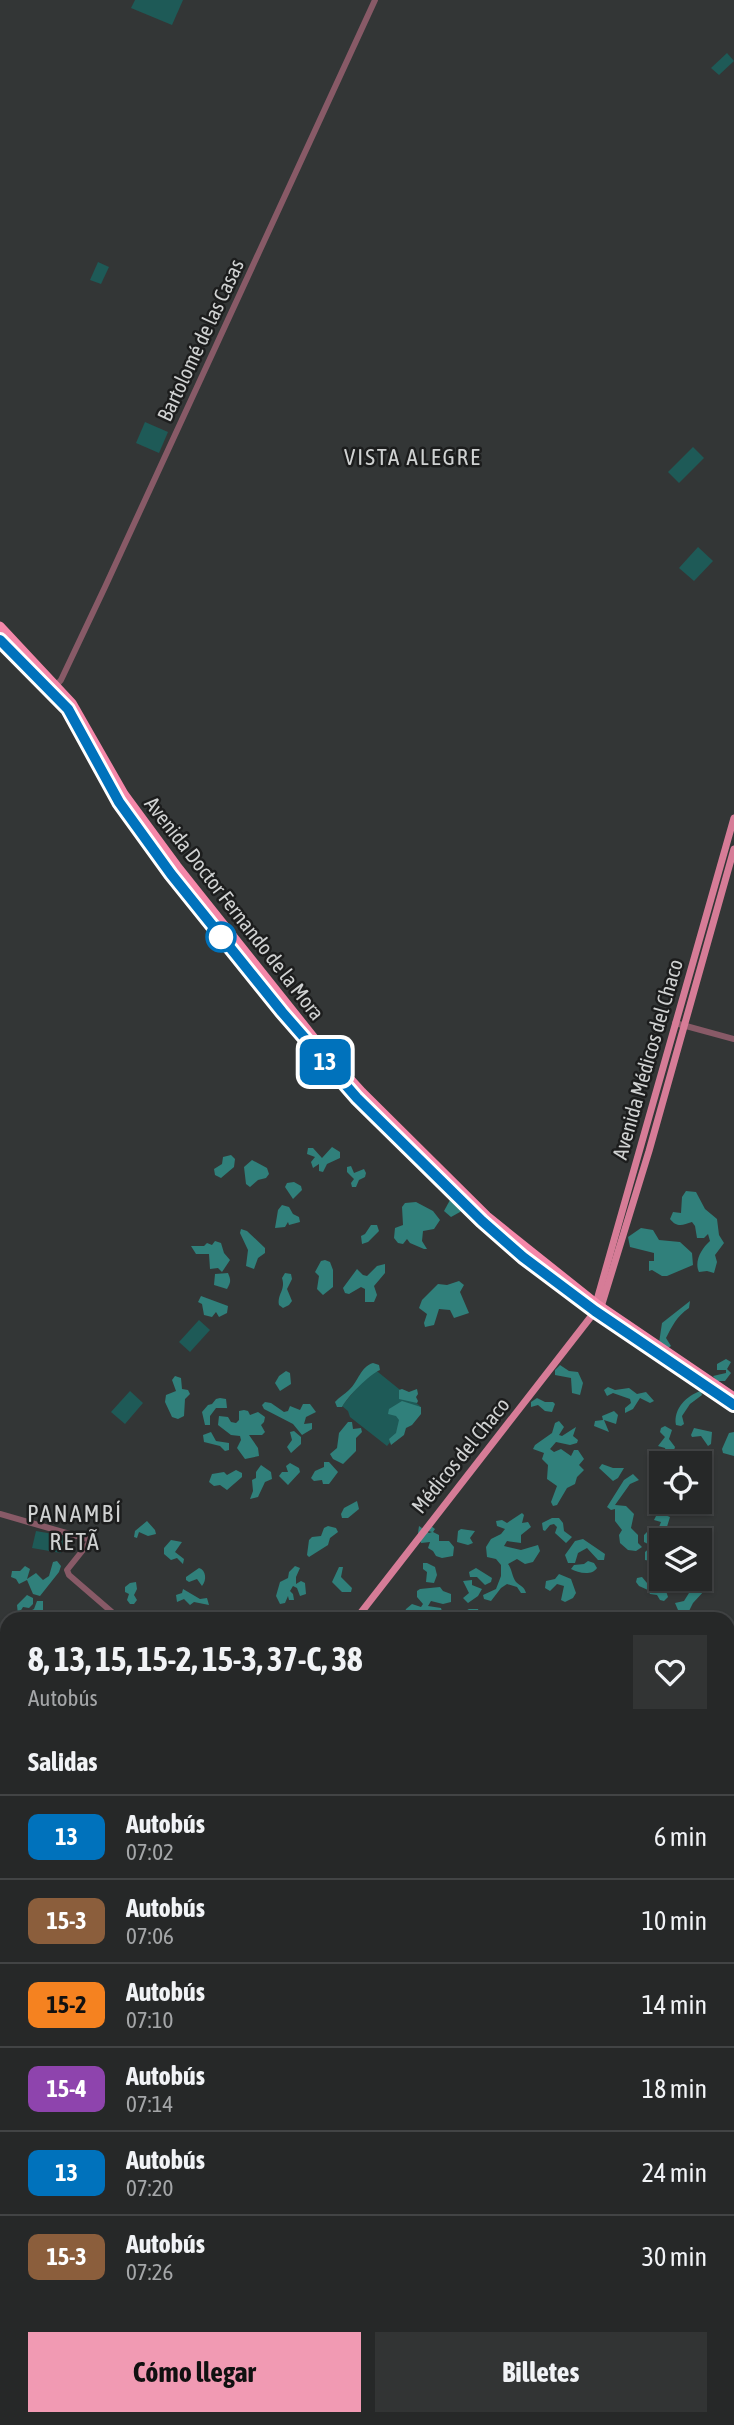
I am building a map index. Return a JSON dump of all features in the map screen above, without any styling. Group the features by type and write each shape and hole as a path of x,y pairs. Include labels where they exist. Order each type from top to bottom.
{"highway":[{"name":"Avenida Doctor Fernando de la Mora","path":"0,626 75,719 119,802 171,874 357,1098 482,1221 523,1257 734,1405"},
{"name":"Avenida Doctor Fernando de la Mora","path":"0,640 53,689"},
{"name":"Avenida Doctor Fernando de la Mora","path":"596,1309 734,1397"}],"main road":[{"name":"Avenida Médicos del Chaco","path":"729,862 734,818"},
{"name":"Avenida Médicos del Chaco","path":"596,1309 679,1024 734,849"},
{"name":"Médicos del Chaco","path":"361,1612 596,1309"}],"street":[{"name":"Bartolomé de las Casas","path":"53,689 61,680 375,0"},
{"path":"679,1024 734,1039"},
{"path":"0,1514 91,1539 66,1570 112,1612"}],"shaded area":[{"path":"135,0 183,0 172,25 131,8"},
{"path":"727,53 734,61 719,75 711,68"},
{"path":"98,262 109,267 101,284 90,280"},
{"path":"145,422 168,432 159,453 136,443"},
{"path":"693,447 704,458 679,483 668,472"},
{"path":"698,547 713,561 694,581 679,568"},
{"path":"332,1147 340,1152 340,1158 327,1164 323,1172 319,1171 319,1164 313,1168 311,1162 315,1157 307,1154 308,1148 313,1148 322,1158"},
{"path":"231,1155 235,1159 234,1167 221,1178 215,1175 214,1169 222,1164 223,1157"},
{"path":"252,1160 267,1168 269,1174 250,1187 246,1184 244,1167"},
{"path":"351,1166 354,1173 364,1169 366,1173 356,1187 352,1187 354,1179 347,1172 347,1167"},
{"path":"294,1182 301,1186 302,1190 293,1199 285,1187 287,1183"},
{"path":"686,1191 696,1192 705,1209 717,1219 719,1235 724,1243 715,1255 717,1262 714,1273 699,1272 697,1264 699,1256 710,1241 708,1234 704,1238 697,1238 692,1222 678,1225 670,1219 673,1212 681,1213 682,1197"},
{"path":"450,1200 460,1203 463,1209 451,1217 444,1211"},
{"path":"416,1202 433,1211 440,1220 434,1229 423,1231 422,1241 427,1249 410,1243 407,1239 403,1244 398,1243 394,1238 395,1228 403,1225 402,1207 405,1203"},
{"path":"282,1205 289,1207 293,1214 299,1217 300,1222 289,1225 288,1222 285,1227 275,1228 278,1210"},
{"path":"371,1225 377,1225 379,1231 362,1244 361,1236"},
{"path":"641,1228 653,1230 659,1240 680,1242 692,1253 693,1265 667,1276 649,1271 649,1261 654,1261 654,1253 630,1247 628,1237"},
{"path":"241,1229 247,1231 265,1248 265,1253 258,1258 254,1269 246,1266 248,1250 240,1233"},
{"path":"215,1241 221,1243 230,1260 222,1272 218,1268 210,1269 209,1254 196,1254 191,1246 204,1246 207,1243 212,1245"},
{"path":"321,1261 330,1262 333,1270 333,1287 323,1295 317,1289 319,1276 315,1272"},
{"path":"385,1264 385,1273 374,1286 377,1295 374,1302 365,1302 365,1289 361,1287 349,1294 345,1293 343,1288 357,1269 367,1276 377,1266"},
{"path":"228,1273 230,1281 227,1289 214,1285 215,1274"},
{"path":"285,1273 291,1274 292,1279 287,1289 292,1301 283,1308 279,1301"},
{"path":"459,1281 464,1285 460,1292 469,1313 454,1318 450,1310 439,1309 434,1325 425,1327 427,1314 419,1308 422,1300 438,1284 447,1285"},
{"path":"201,1296 228,1306 227,1313 219,1317 216,1312 212,1317 204,1315 202,1304 198,1302"},
{"path":"690,1301 689,1308 678,1318 666,1338 671,1346 668,1348 659,1343 662,1323"},
{"path":"199,1320 210,1330 190,1352 179,1342"},
{"path":"726,1359 731,1362 727,1369 731,1373 725,1381 717,1381 713,1376 726,1373 726,1370 717,1370 717,1364"},
{"path":"373,1363 379,1365 380,1370 359,1386 342,1407 337,1407 335,1402 352,1386 365,1368"},
{"path":"560,1365 569,1371 578,1372 583,1383 580,1395 572,1393 571,1378 555,1375 555,1370"},
{"path":"373,1368 420,1406 387,1446 350,1417 342,1406"},
{"path":"286,1371 290,1373 291,1384 280,1391 275,1383"},
{"path":"175,1376 181,1378 182,1389 188,1390 190,1394 185,1399 184,1416 178,1419 172,1417 165,1402 166,1395 176,1391 172,1380"},
{"path":"608,1387 615,1390 629,1388 637,1394 646,1392 654,1401 650,1403 640,1398 633,1409 625,1413 625,1408 631,1403 630,1399 613,1393 607,1396 604,1390"},
{"path":"417,1389 417,1403 399,1399 399,1390 409,1392"},
{"path":"130,1391 143,1403 125,1424 111,1412"},
{"path":"701,1391 702,1395 690,1404 682,1416 684,1424 676,1425 679,1408 691,1396"},
{"path":"220,1398 226,1399 227,1408 216,1408 210,1416 210,1425 205,1425 202,1412"},
{"path":"537,1398 553,1402 555,1404 552,1412 545,1411 538,1405 531,1407 531,1402"},
{"path":"402,1401 421,1407 421,1414 406,1428 404,1435 391,1445 389,1439 396,1433 399,1420 388,1414 389,1409"},
{"path":"265,1402 284,1412 288,1411 290,1406 300,1410 303,1404 310,1404 316,1412 306,1417 304,1424 312,1423 312,1429 302,1435 293,1424 264,1409 262,1405"},
{"path":"244,1410 250,1415 258,1412 265,1417 261,1425 265,1432 262,1435 249,1435 258,1448 259,1456 245,1459 237,1448 240,1436 231,1435 218,1425 219,1416 228,1417 231,1422 236,1423 239,1420 239,1411"},
{"path":"614,1411 618,1415 616,1424 604,1420 609,1432 594,1426 595,1421 603,1420 602,1416"},
{"path":"559,1421 564,1427 559,1435 562,1436 576,1427 573,1436 578,1440 570,1445 556,1442 550,1449 554,1452 561,1449 571,1456 574,1450 578,1450 584,1459 579,1465 584,1470 577,1477 575,1484 567,1488 557,1505 553,1506 551,1502 557,1486 547,1479 548,1465 542,1459 544,1453 533,1449 552,1433 555,1423"},
{"path":"348,1422 352,1422 353,1429 361,1428 362,1432 356,1438 356,1451 343,1464 333,1459 330,1454 337,1448 339,1433"},
{"path":"665,1426 672,1430 669,1439 675,1447 674,1451 666,1451 658,1446 665,1437 660,1432"},
{"path":"694,1428 712,1432 711,1444 708,1446 701,1436 692,1437"},
{"path":"294,1431 301,1437 301,1444 291,1453 287,1447 292,1440 290,1432"},
{"path":"211,1432 216,1441 229,1443 229,1450 225,1451 220,1446 204,1442 203,1435"},
{"path":"734,1432 734,1456 723,1453 722,1449 729,1433"},
{"path":"324,1462 329,1462 338,1472 329,1484 311,1478 315,1471 324,1467"},
{"path":"290,1463 299,1468 300,1472 288,1485 279,1476 282,1472 288,1472 286,1466"},
{"path":"602,1464 624,1468 613,1481 599,1468"},
{"path":"261,1465 271,1472 272,1479 265,1482 258,1497 250,1499 253,1491 252,1480 256,1478 256,1472"},
{"path":"236,1470 242,1473 242,1477 227,1490 209,1482 212,1474 224,1472 227,1475"},
{"path":"633,1474 639,1480 630,1484 615,1505 626,1506 634,1514 631,1528 638,1535 638,1543 642,1547 636,1551 628,1550 620,1543 619,1535 622,1530 615,1521 615,1509 607,1507 624,1480"},
{"path":"357,1501 359,1509 348,1518 342,1518 344,1508"},
{"path":"522,1513 522,1523 528,1522 531,1527 521,1535 521,1543 507,1541 504,1546 521,1550 538,1545 540,1551 533,1562 525,1564 517,1559 508,1564 515,1580 526,1593 521,1593 517,1587 507,1584 491,1601 484,1599 483,1595 496,1589 501,1576 501,1565 496,1559 487,1557 486,1547 491,1539 505,1529 497,1526 496,1521 507,1523"},
{"path":"657,1514 670,1517 667,1528 660,1528 661,1522 654,1520"},
{"path":"559,1518 564,1531 572,1537 566,1543 555,1533 557,1527 554,1524 543,1530 542,1523"},
{"path":"147,1521 156,1534 148,1536 139,1532 137,1538 134,1537 135,1531"},
{"path":"419,1526 429,1533 432,1532 428,1531 431,1526 435,1529 433,1532 439,1535 439,1541 449,1541 454,1547 453,1556 436,1556 428,1548 430,1542 421,1543"},
{"path":"324,1528 336,1528 338,1532 330,1538 328,1545 309,1557 309,1540 321,1536"},
{"path":"36,1531 65,1536 61,1553 32,1548"},
{"path":"458,1531 475,1531 470,1538 473,1543 468,1545 457,1542"},
{"path":"647,1532 649,1534 649,1544 644,1542"},
{"path":"583,1539 605,1554 604,1560 598,1560 587,1548 578,1553 575,1563 568,1563 565,1555 575,1541"},
{"path":"171,1540 182,1542 175,1552 184,1559 183,1564 177,1558 171,1560 164,1554 164,1548"},
{"path":"649,1549 649,1561 645,1560 645,1552"},
{"path":"57,1561 61,1566 59,1572 40,1596 33,1594 27,1580 19,1584 11,1577 12,1571 20,1571 25,1566 30,1569 27,1579 36,1573 43,1580 49,1576 53,1562"},
{"path":"588,1561 594,1563 597,1568 595,1571 581,1573 571,1569 574,1565"},
{"path":"423,1563 435,1567 437,1575 434,1583 426,1582 427,1572 423,1569"},
{"path":"295,1566 300,1568 296,1584 301,1581 305,1583 306,1594 300,1596 297,1588 293,1586 290,1591 294,1600 289,1600 288,1596 285,1603 280,1604 276,1596 280,1582 288,1578 289,1572"},
{"path":"339,1567 343,1567 341,1577 352,1588 351,1592 342,1592 332,1582"},
{"path":"199,1568 205,1576 202,1586 197,1579 189,1582 186,1580 186,1577"},
{"path":"476,1568 492,1578 491,1582 485,1585 477,1577 470,1577 469,1572"},
{"path":"559,1574 571,1579 576,1593 565,1602 561,1600 564,1586 557,1584 550,1591 545,1588 546,1581 555,1579"},
{"path":"642,1577 649,1584 649,1591 666,1591 668,1597 664,1601 657,1595 650,1594 639,1586 637,1578"},
{"path":"472,1580 472,1585 482,1589 478,1596 468,1603 463,1598 469,1593 463,1581"},
{"path":"136,1582 134,1595 137,1600 130,1604 125,1587"},
{"path":"440,1587 451,1594 451,1602 443,1604 431,1601 428,1606 441,1608 442,1612 405,1612 412,1604 421,1607 423,1604 417,1597 417,1591"},
{"path":"183,1589 200,1599 207,1598 209,1605 194,1602 190,1605 184,1599 177,1602 176,1595 182,1593"},
{"path":"704,1591 689,1611 678,1610 675,1603 684,1601 689,1593"},
{"path":"27,1595 33,1598 33,1604 29,1608 23,1607 20,1612 17,1605"},
{"path":"37,1601 43,1601 45,1612 28,1612 34,1609"},
{"path":"478,1609 479,1612 464,1612"}],"bus line":[{"name":"13","path":"0,640 68,709 119,802 171,874 282,1012 357,1098 482,1221 523,1257 595,1311 734,1405"}],"district":[{"name":"VISTA ALEGRE","path":"413,457"},
{"name":"PANAMBÍ RETÃ","path":"75,1527"}]}
